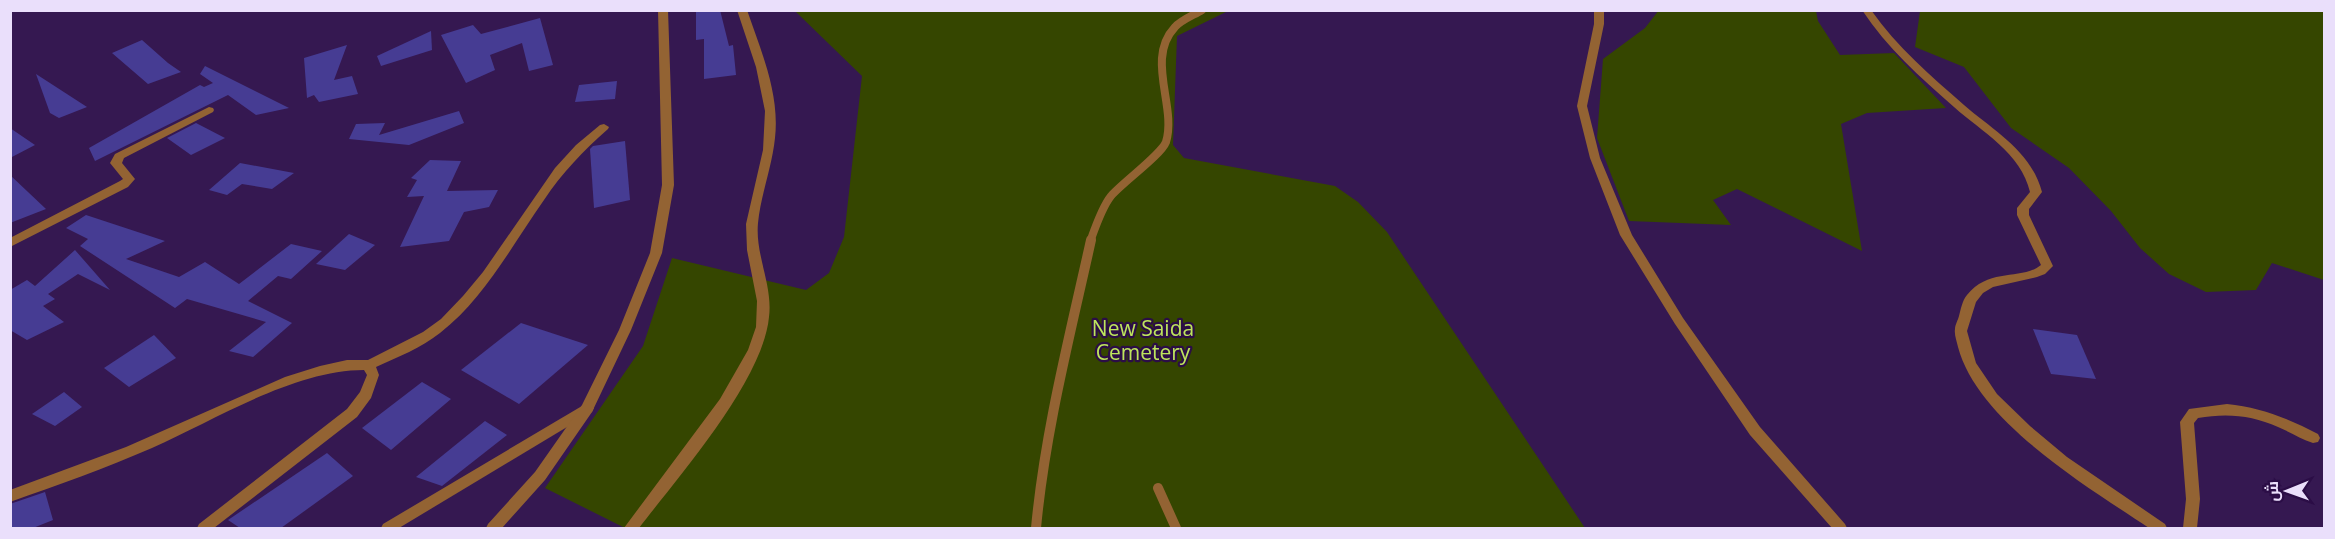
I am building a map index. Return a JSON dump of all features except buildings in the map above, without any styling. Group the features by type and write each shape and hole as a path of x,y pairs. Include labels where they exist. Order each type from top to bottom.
{"street":[{"path":"493,528 540,476 587,408 625,330 656,253 668,185 663,10"},
{"path":"631,528 737,382 752,355 762,326 764,298 751,235 768,147 770,105 742,10"},
{"path":"1599,10 1599,24 1582,106 1595,158 1626,235 1679,321 1755,431 1840,528"},
{"path":"1866,10 1876,26 1901,53 2016,155 2035,184 2036,192 2023,208 2023,214 2047,266 2040,272 2001,278 1986,284 1975,292 1962,316 1962,350 1967,364 1993,398 2041,444 2160,528"},
{"path":"10,243 124,184 129,179 116,163 119,156 209,110"},
{"path":"10,496 146,445 232,405 321,370 356,363 369,365 410,346 444,323 471,295 574,152 604,127"},
{"path":"204,528 352,413 366,394 373,375 369,365"},
{"path":"388,528 587,408"},
{"path":"2190,528 2193,500 2187,422 2194,412 2214,409 2245,409 2280,420 2313,438"}],"lane":[{"path":"1036,528 1040,485 1051,423 1091,239 1109,198 1136,171 1160,152 1165,144 1169,126 1162,79 1164,45 1175,26 1202,10"},
{"path":"1158,488 1176,528"}],"green space":[{"name":"New Saida Cemetery","path":"1230,10 1177,36 1173,145 1184,158 1335,186 1358,202 1387,232 1585,528 625,528 545,488 643,346 672,258 806,290 829,273 844,237 862,76 795,11"},
{"path":"1659,10 1816,11 1818,21 1840,55 1894,53 1946,108 1867,113 1841,124 1862,251 1737,189 1713,200 1731,225 1629,221 1597,138 1603,59 1645,28"},
{"path":"1920,11 2324,11 2324,280 2272,263 2256,290 2206,292 2169,274 2140,248 2111,211 2069,168 2011,128 1964,67 1915,47"}]}
